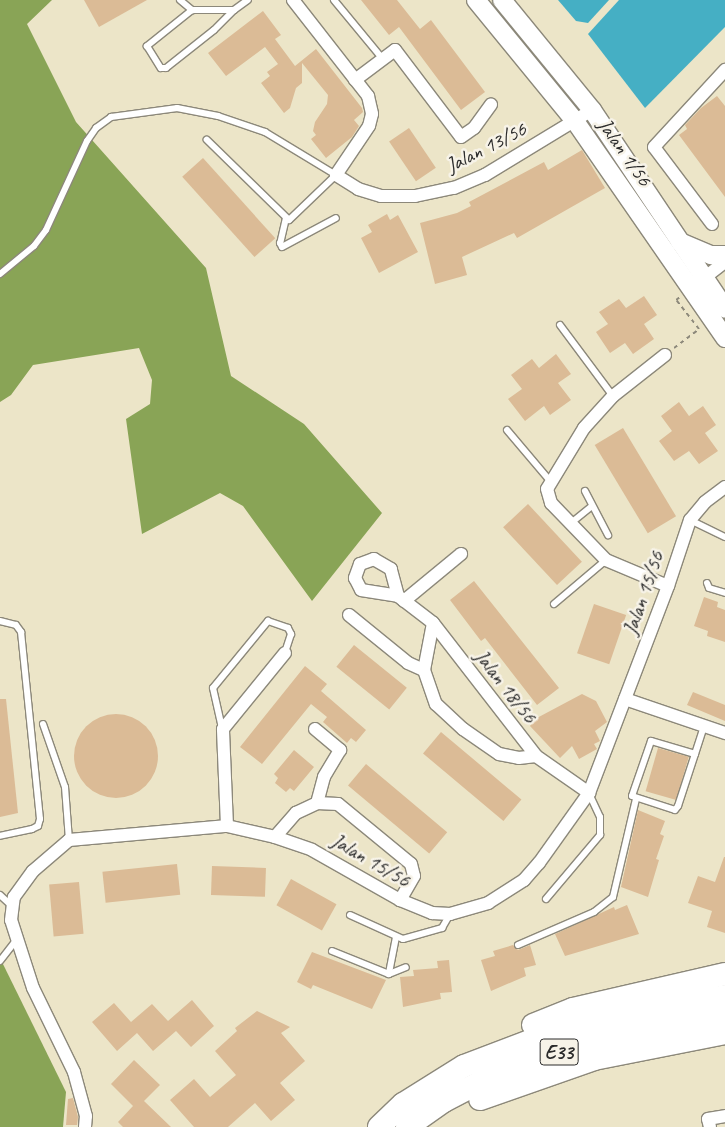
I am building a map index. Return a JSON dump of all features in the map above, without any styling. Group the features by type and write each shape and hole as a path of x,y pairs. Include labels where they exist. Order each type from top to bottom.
{"highway":[{"path":"464,1066 495,1041 573,1009 725,974"},
{"name":"E33","path":"379,1127 404,1104 464,1066 580,1025 725,996"},
{"name":"E33","path":"407,1127 444,1102 492,1076 536,1059 586,1043 725,1015"},
{"path":"429,1127 497,1090 585,1062 725,1033"}],"main road":[{"name":"Jalan 1/56","path":"476,0 576,121 698,282 725,309"},
{"name":"Jalan 1/56","path":"502,0 592,110 677,240 725,338"},
{"path":"677,240 705,253 725,255"}],"street":[{"path":"294,0 368,96 372,114 368,126 336,175"},
{"path":"355,80 395,50 444,111 448,124 461,138 474,128 491,105"},
{"path":"712,224 654,147 725,70"},
{"name":"Jalan 13/56","path":"336,175 358,189 381,196 415,196 454,188 485,175 592,110"},
{"path":"698,282 725,262"},
{"path":"665,355 612,396 584,428 547,489 551,503 606,560 668,586"},
{"name":"Jalan 15/56","path":"69,840 227,826 275,837 312,850 400,900 432,913 450,914 488,903 524,880 588,793 668,586 690,520 705,502 725,487"},
{"name":"Jalan 18/56","path":"462,554 401,598 433,623 536,756 588,793"},
{"path":"349,615 408,663 424,670"},
{"path":"433,623 424,670 436,704 480,742 499,754 519,758 536,756"},
{"path":"227,826 223,729 285,653"},
{"path":"625,699 725,733"},
{"path":"315,729 340,750 324,776 317,803"},
{"path":"275,837 288,819 317,803 329,802 344,809 411,864 414,876 400,900"},
{"path":"69,840 33,871 14,897 11,920 33,988 74,1072 86,1116 85,1127"},
{"path":"710,1127 708,1120 725,1116"}],"lane":[{"path":"180,0 192,10"},
{"path":"234,10 192,10 147,46 161,68 166,68 248,0"},
{"path":"334,0 382,58"},
{"path":"0,274 34,246 46,230 87,141 111,117 177,108 218,116 265,132 336,175 292,218 286,218 207,140"},
{"path":"286,218 280,243 282,247 336,218"},
{"path":"560,325 612,396"},
{"path":"507,430 551,482"},
{"path":"585,491 608,535"},
{"path":"570,523 592,506"},
{"path":"690,520 725,537"},
{"path":"554,604 606,560"},
{"path":"707,583 709,588 725,592"},
{"path":"0,621 16,625 21,632 40,819 38,826 32,829 0,836"},
{"path":"223,729 213,688 268,621 288,628 291,634 285,653"},
{"path":"43,724 65,787 69,840"},
{"path":"695,754 650,741 632,796 636,799 674,810 695,754 704,726"},
{"path":"546,899 600,835 600,817 588,793"},
{"path":"518,946 594,912 613,897 636,799"},
{"path":"0,895 13,906"},
{"path":"350,915 396,937 410,939 435,932 447,923 450,914"},
{"path":"389,974 396,937"},
{"path":"0,961 17,939"},
{"path":"332,951 389,974 406,967"}],"path":[{"path":"665,355 699,329 676,300 698,282"}],"green space":[{"path":"0,0 52,0 27,24 76,122 206,268 231,376 304,424 382,513 312,601 243,506 220,493 142,534 126,419 150,404 152,380 139,348 33,365 11,395 0,402"},
{"path":"0,958 66,1092 63,1127 0,1127"}],"water":[{"path":"558,0 609,0 588,23 576,21"},
{"path":"619,0 725,0 725,27 645,108 588,34"}],"building":[{"path":"84,0 147,0 99,27"},
{"path":"361,0 397,0 420,29 431,20 485,92 461,110 399,27 389,35"},
{"path":"263,11 281,35 275,39 295,66 316,49 362,108 363,112 354,120 359,126 352,137 326,158 311,139 316,135 313,131 315,122 327,104 328,95 302,63 302,83 296,88 290,108 284,113 261,83 270,76 267,72 278,64 265,47 226,76 208,53"},
{"path":"717,96 725,106 725,197 679,135 687,129 685,125 701,108"},
{"path":"409,128 436,168 416,181 389,141"},
{"path":"582,150 605,188 517,238 514,233 462,257 467,275 435,284 420,223 457,213 471,206 469,202 544,162 548,170"},
{"path":"203,158 275,238 254,257 182,177"},
{"path":"387,214 390,220 398,215 418,252 379,273 361,238 372,232 368,225"},
{"path":"644,296 657,315 644,324 654,339 633,354 625,343 610,353 596,332 608,324 599,312 619,299 626,308"},
{"path":"556,354 571,374 558,383 571,400 550,415 544,406 525,421 508,399 522,389 511,375 532,359 539,368"},
{"path":"679,402 689,416 703,406 716,425 705,433 718,451 699,464 689,451 674,461 659,441 672,431 661,416"},
{"path":"623,428 676,516 648,533 595,445"},
{"path":"528,504 582,562 557,585 503,527"},
{"path":"474,581 559,688 537,705 485,638 481,641 450,600"},
{"path":"704,597 718,602 717,607 725,610 725,642 707,636 708,631 694,626"},
{"path":"594,604 626,615 609,664 577,653"},
{"path":"354,645 407,688 389,710 336,667"},
{"path":"305,666 327,684 321,691 366,730 356,742 351,738 347,743 323,722 327,717 311,704 262,764 240,747"},
{"path":"693,692 725,705 725,721 687,705"},
{"path":"582,694 596,701 607,722 595,731 600,741 594,744 597,749 579,759 572,746 560,758 530,726 535,719"},
{"path":"0,699 6,699 18,813 0,817"},
{"path":"116,714 132,717 146,726 155,740 158,756 155,772 146,786 132,795 116,798 100,795 86,786 77,772 74,756 77,740 86,726 100,717"},
{"path":"441,732 521,799 503,821 423,753"},
{"path":"658,748 689,757 676,800 646,791"},
{"path":"294,750 314,767 294,791 290,788 286,792 275,783 278,778 274,774"},
{"path":"366,764 447,832 429,854 348,785"},
{"path":"638,810 665,821 660,834 664,836 656,859 659,860 648,897 621,887"},
{"path":"724,857 725,933 707,927 712,911 688,903 698,876 715,882"},
{"path":"177,864 180,895 106,903 102,872"},
{"path":"212,866 266,868 265,897 211,895"},
{"path":"291,879 336,904 322,930 276,905"},
{"path":"79,882 84,934 54,936 49,885"},
{"path":"627,905 639,934 565,956 555,934 614,907 615,910"},
{"path":"513,945 518,950 530,945 536,965 524,968 526,976 491,991 481,960 495,956 493,951"},
{"path":"312,952 386,980 372,1009 313,985 311,989 297,982"},
{"path":"449,960 452,992 440,993 441,999 403,1007 400,977 414,976 413,970 438,968 437,961"},
{"path":"192,1000 214,1026 191,1047 176,1031 153,1051 137,1033 117,1051 92,1022 114,1003 131,1022 152,1004 168,1021"},
{"path":"257,1011 290,1027 281,1033 305,1061 280,1083 295,1100 271,1121 255,1103 228,1127 194,1127 170,1100 194,1079 210,1097 236,1075 215,1051 237,1031 235,1028"},
{"path":"134,1060 160,1085 144,1101 171,1127 123,1127 118,1122 133,1106 111,1084"},
{"path":"73,1098 78,1117 77,1125 66,1125 68,1099"}]}
